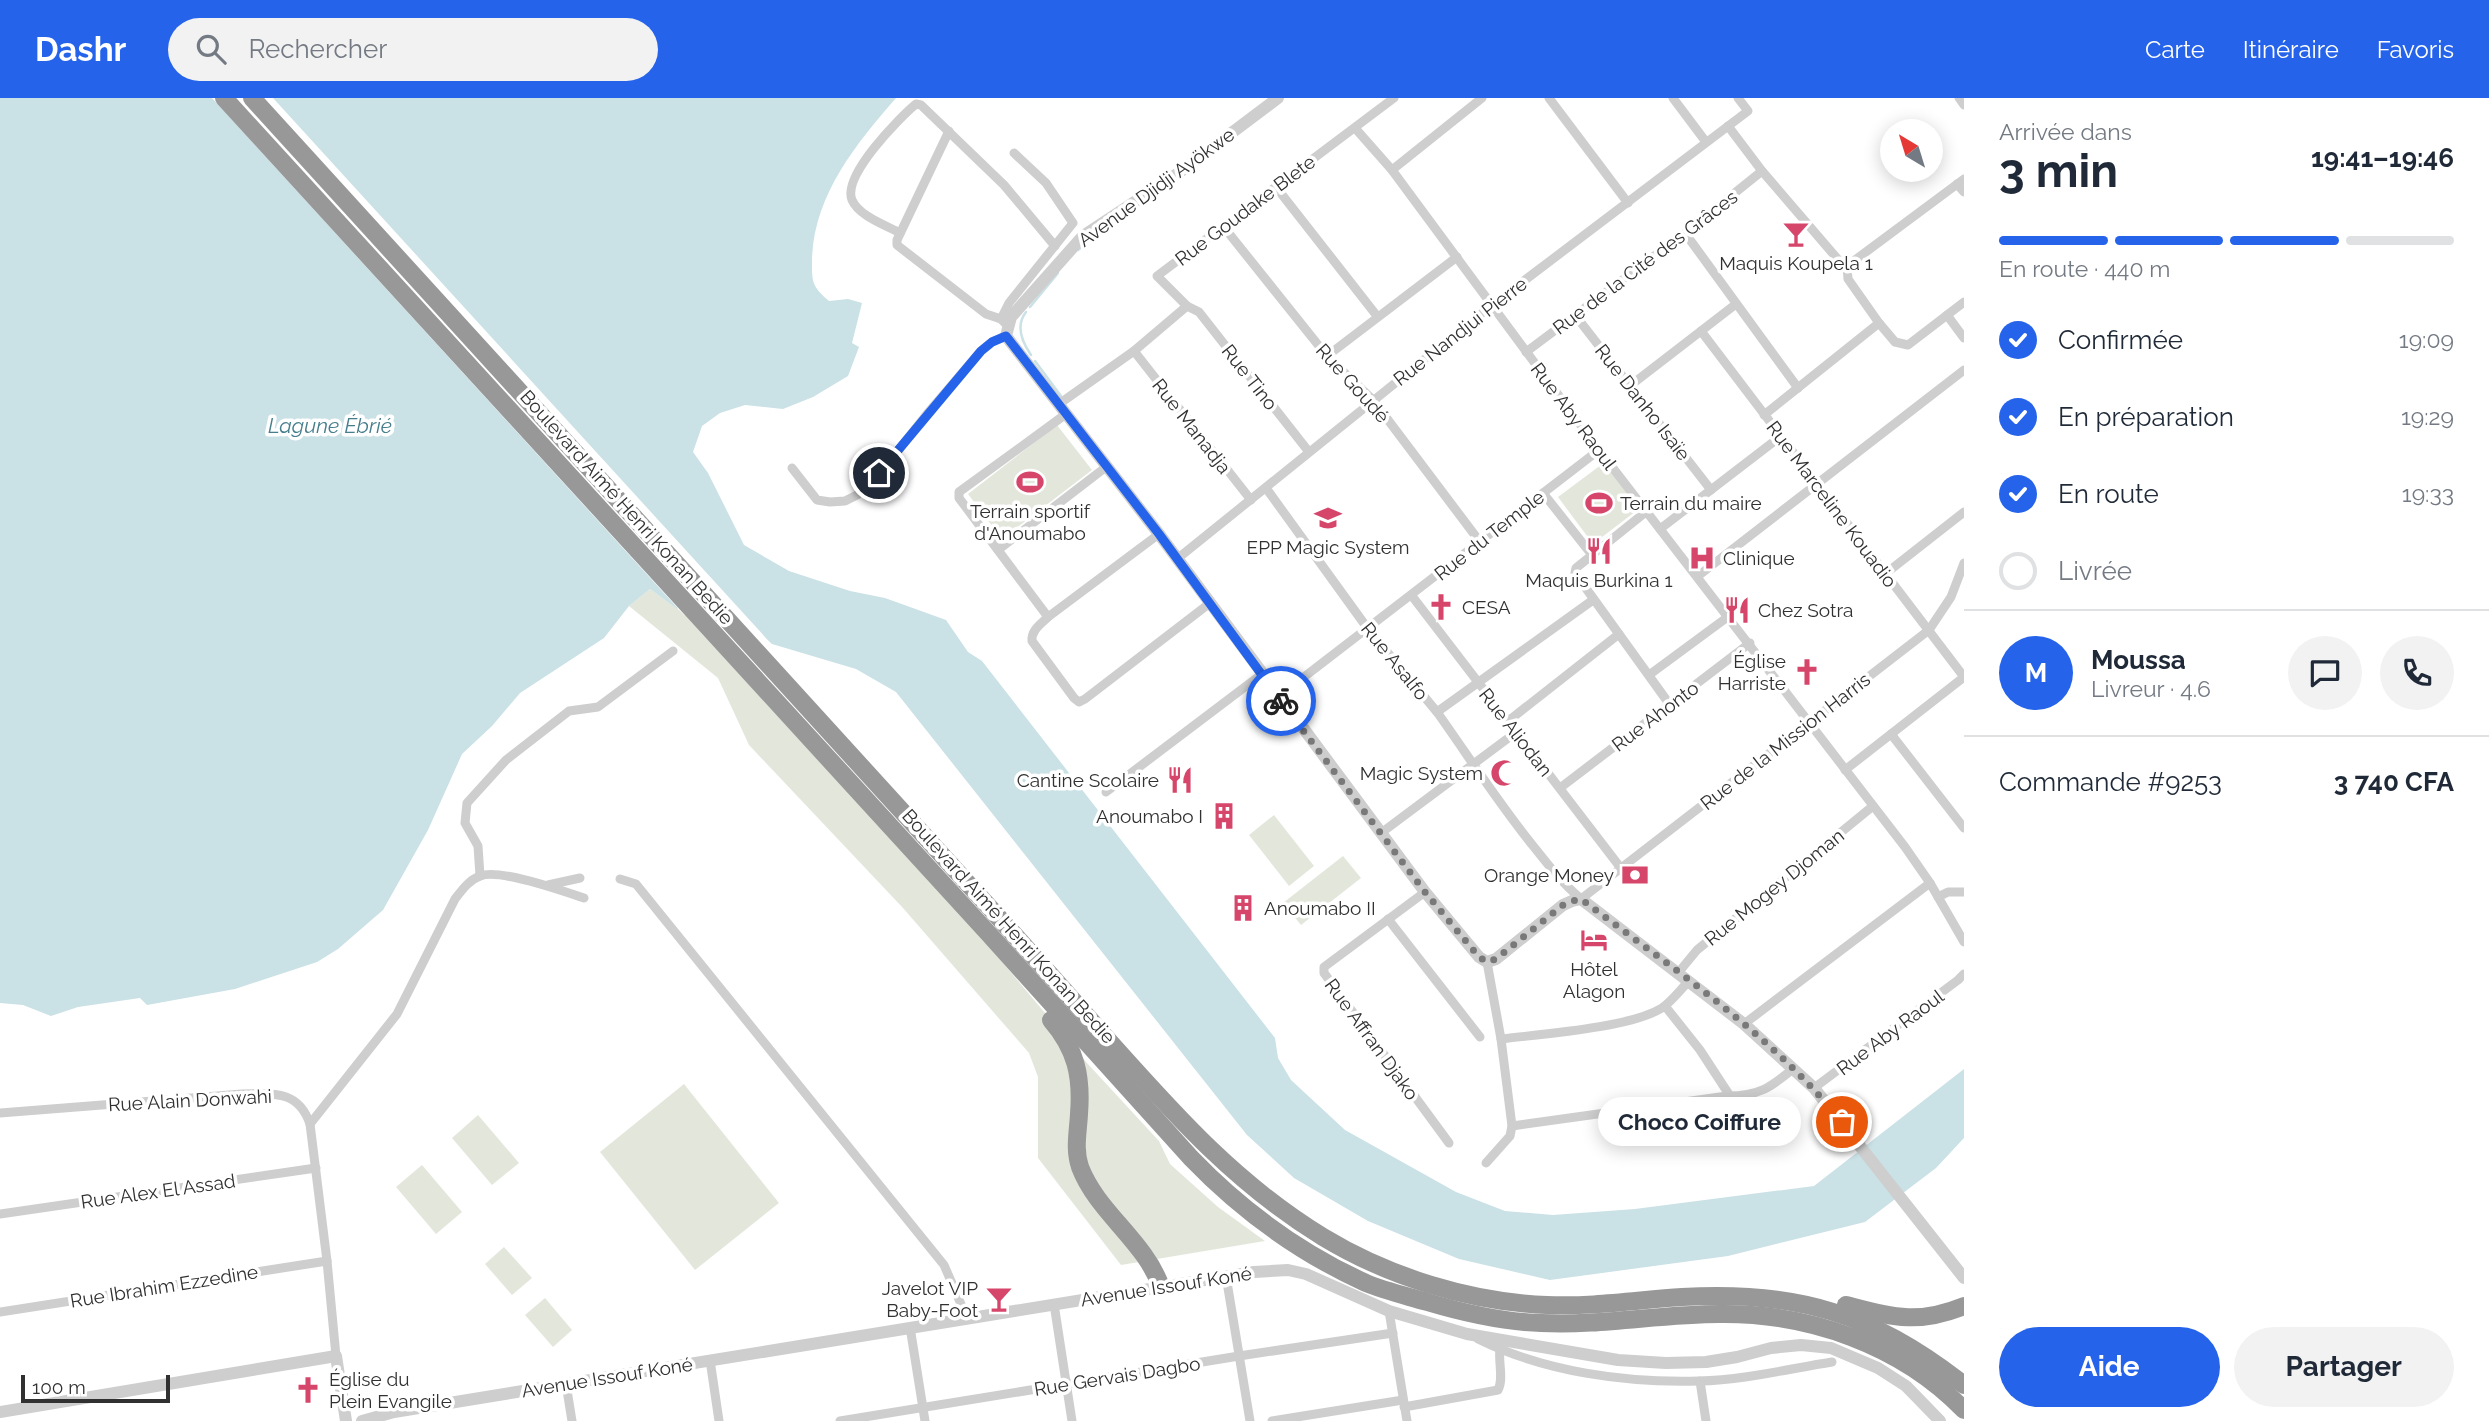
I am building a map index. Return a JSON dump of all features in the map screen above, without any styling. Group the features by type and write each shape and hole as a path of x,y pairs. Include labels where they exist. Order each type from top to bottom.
{"highway":[{"name":"Boulevard Aimé Henri Konan Bedie","path":"224,98 1179,1119 1242,1180 1285,1212 1330,1241 1407,1276 1475,1296 1575,1306 1720,1295 1779,1298 1829,1309 1886,1333 1916,1350 1964,1385"},
{"name":"Boulevard Aimé Henri Konan Bedie","path":"252,98 788,700 988,933 1211,1179 1251,1213 1283,1237 1368,1284 1471,1314 1538,1323 1623,1322 1677,1315 1720,1314 1776,1317 1824,1327 1877,1348 1929,1379 1964,1410"},
{"path":"988,933 1072,1049 1080,1082 1075,1143 1081,1169 1089,1185 1151,1265 1161,1287"},
{"path":"1805,1304 1824,1300 1907,1318 1924,1318 1964,1306"}],"street":[{"name":"Avenue Djidji Ayökwe","path":"1005,326 1083,236 1177,174 1278,98"},
{"name":"Rue Goudake Blete","path":"1187,306 1157,276 1394,98"},
{"path":"1392,170 1482,98"},
{"path":"1549,98 1629,202"},
{"path":"1673,98 1706,142"},
{"name":"Rue Nandjui Pierre","path":"1177,559 1492,305 1748,111 1738,98"},
{"path":"1959,98 1964,105"},
{"path":"900,233 859,211 850,193 852,182 889,128 916,104 921,105 1004,185 1055,247"},
{"path":"1728,126 1762,171 1841,264 1847,266"},
{"name":"Rue Aby Raoul","path":"1355,128 1392,170 1600,450 1810,722 1930,883 1963,937"},
{"path":"948,131 900,233 897,245 1005,326 1106,467 1159,534 1425,892 1479,957 1487,962 1501,1039 1512,1126 1510,1136 1486,1163"},
{"path":"792,468 817,500 845,501 857,495 889,462 927,414 1005,326 1009,303 1072,226 1071,220 1046,183 1014,153"},
{"name":"Rue de la Cité des Grâces","path":"1526,352 1685,233 1762,171"},
{"path":"1847,266 1961,182 1964,192"},
{"path":"1276,187 1377,316"},
{"name":"Rue Goudé","path":"1223,226 1328,356 1373,400 1480,542"},
{"path":"1685,233 1798,388"},
{"path":"1328,356 1457,257"},
{"path":"1847,266 1849,279 1895,342 1908,345 1964,302"},
{"path":"1631,385 1736,304"},
{"path":"1048,617 961,503 959,492 1187,306"},
{"name":"Rue Tino","path":"1187,306 1199,312 1310,452"},
{"name":"Rue Danho Isaïe","path":"1575,315 1711,490"},
{"path":"1947,315 1964,338"},
{"path":"1764,415 1879,323"},
{"name":"Rue Marceline Kouadio","path":"1701,331 1964,677"},
{"name":"Rue Manadja","path":"1134,351 1251,500"},
{"path":"1698,576 1964,370"},
{"path":"1660,528 1781,436"},
{"name":"Rue du Temple","path":"1278,697 1600,450"},
{"path":"998,550 1106,467"},
{"name":"Rue Asalfo","path":"1266,488 1368,629 1437,712 1593,600"},
{"path":"1543,493 1592,555"},
{"path":"1647,511 1574,570 1670,705"},
{"path":"1885,574 1964,512"},
{"path":"1159,534 1048,617 1035,629 1031,636 1032,641 1079,702 1210,603"},
{"name":"Rue de la Mission Harris","path":"1581,899 1928,630 1951,597 1964,563"},
{"name":"Rue Aliodan","path":"1412,596 1620,867"},
{"path":"1649,675 1729,616"},
{"path":"1507,722 1619,634"},
{"name":"Rue Ahonto","path":"1560,788 1750,643"},
{"path":"480,876 478,846 465,823 467,803 506,760 569,711 598,707 673,652"},
{"path":"1106,792 1262,674"},
{"path":"1844,770 1964,677"},
{"path":"1437,712 1503,808 1565,886 1744,1024 1814,1088 1964,1278"},
{"path":"1381,833 1515,733"},
{"path":"1891,734 1964,828"},
{"name":"Rue Mogey Djoman","path":"1678,973 1697,950 1873,806"},
{"path":"310,1124 397,1014 455,899 468,883 489,874 546,885 584,898"},
{"path":"546,885 580,878"},
{"path":"620,878 636,884 944,1265 967,1318"},
{"path":"1744,1024 1930,883"},
{"name":"Rue Affran Djako","path":"1425,892 1324,967 1324,973 1449,1143"},
{"path":"1938,897 1948,892 1964,892"},
{"path":"1487,962 1496,959 1563,905 1581,899"},
{"path":"1388,919 1480,1037"},
{"name":"Rue Aby Raoul","path":"1814,1088 1964,974"},
{"path":"1501,1039 1653,1013 1665,1006 1689,981"},
{"path":"1665,1006 1700,1049 1730,1096"},
{"path":"1512,1126 1730,1096 1751,1096 1772,1087 1794,1069"},
{"name":"Rue Alain Donwahi","path":"0,1113 191,1097 276,1094 290,1097 302,1108 310,1124 335,1352"},
{"name":"Rue Alex El Assad","path":"0,1214 316,1168"},
{"name":"Rue Ibrahim Ezzedine","path":"0,1312 327,1261"},
{"name":"Avenue Issouf Koné","path":"362,1421 394,1412 910,1327 1226,1276 1288,1270 1306,1274 1389,1311 1467,1334 1618,1360 1666,1363 1717,1360 1771,1348 1801,1345 1831,1348 1878,1368 1906,1386 1940,1421"},
{"path":"1226,1276 1250,1421"},
{"path":"1054,1304 1072,1421"},
{"path":"1389,1311 1406,1421"},
{"path":"910,1327 925,1421"},
{"name":"Rue Gervais Dagbo","path":"840,1421 1393,1333"},
{"path":"1467,1334 1500,1349 1558,1367 1605,1375 1700,1381 1832,1362"},
{"path":"1272,1421 1498,1390 1501,1384 1500,1349"},
{"path":"0,1412 335,1352 346,1421"},
{"path":"710,1360 719,1421"},
{"path":"1700,1381 1706,1421"},
{"path":"566,1384 572,1421"}],"shaded area":[{"name":"Terrain sportif d'Anoumabo","path":"1057,425 1092,470 1002,539 968,494"},
{"name":"Terrain du maire","path":"1605,462 1640,508 1593,544 1558,497"},
{"path":"650,589 682,612 982,938 1087,1063 1159,1141 1170,1164 1218,1207 1265,1241 1121,1265 1038,1158 1038,1077 1029,1053 903,908 749,745 718,678 629,606"},
{"path":"1274,815 1314,866 1289,886 1249,835"},
{"path":"1343,856 1361,878 1301,925 1283,903"},
{"path":"684,1084 779,1203 695,1270 600,1152"},
{"path":"478,1115 519,1163 492,1185 452,1138"},
{"path":"422,1165 462,1212 436,1234 396,1187"},
{"path":"504,1247 532,1278 512,1295 485,1264"},
{"path":"545,1298 572,1330 553,1347 525,1315"}],"water":[{"name":"Lagune Ébrié","path":"0,98 896,98 852,152 840,172 820,213 815,236 812,273 816,287 829,301 848,299 862,303 852,343 859,347 848,376 813,397 783,409 745,405 720,413 702,426 693,452 708,473 744,545 789,571 850,591 885,598 946,620 968,652 982,661 1275,1038 1278,1058 1291,1080 1345,1130 1456,1192 1505,1211 1553,1215 1635,1209 1814,1186 1964,1069 1964,1138 1936,1168 1865,1222 1728,1256 1550,1280 1459,1259 1368,1221 1294,1178 1247,1135 896,692 856,669 772,644 676,608 650,589 629,606 604,638 520,693 492,726 462,754 428,830 383,910 338,949 317,962 235,989 147,1005 140,998 78,1007 51,1016 23,1005 0,1003"}],"pier":[{"path":"212,98 273,98 776,649 766,643 684,615"}],"waterway":[{"path":"1078,250 1106,228"},
{"path":"1030,307 1058,273"},
{"path":"1026,312 1020,328 1031,355"},
{"path":"1035,361 1061,396"}],"way so far":[{"path":"1281,701 1425,892 1479,957 1487,962 1496,959 1563,905 1581,899 1744,1024 1814,1088 1842,1122"}],"place":[{"name":"Maquis Koupela 1","path":"1796,234"},
{"name":"Terrain sportif d'Anoumabo","path":"1030,482"},
{"name":"Terrain du maire","path":"1599,503"},
{"name":"EPP Magic System","path":"1328,518"},
{"name":"Maquis Burkina 1","path":"1599,551"},
{"name":"Clinique","path":"1702,558"},
{"name":"CESA","path":"1441,607"},
{"name":"Chez Sotra","path":"1737,610"},
{"name":"Église Harriste","path":"1807,672"},
{"name":"Magic System","path":"1504,773"},
{"name":"Cantine Scolaire","path":"1180,780"},
{"name":"Anoumabo I","path":"1224,816"},
{"name":"Orange Money","path":"1635,875"},
{"name":"Anoumabo II","path":"1243,908"},
{"name":"Hôtel Alagon","path":"1594,940"},
{"name":"Choco Coiffure","path":"1842,1122"},
{"name":"Javelot VIP Baby-Foot","path":"999,1299"},
{"name":"Église du Plein Evangile","path":"308,1390"}],"route":[{"path":"879,473 981,351 1006,336 1159,534 1281,701"}]}
